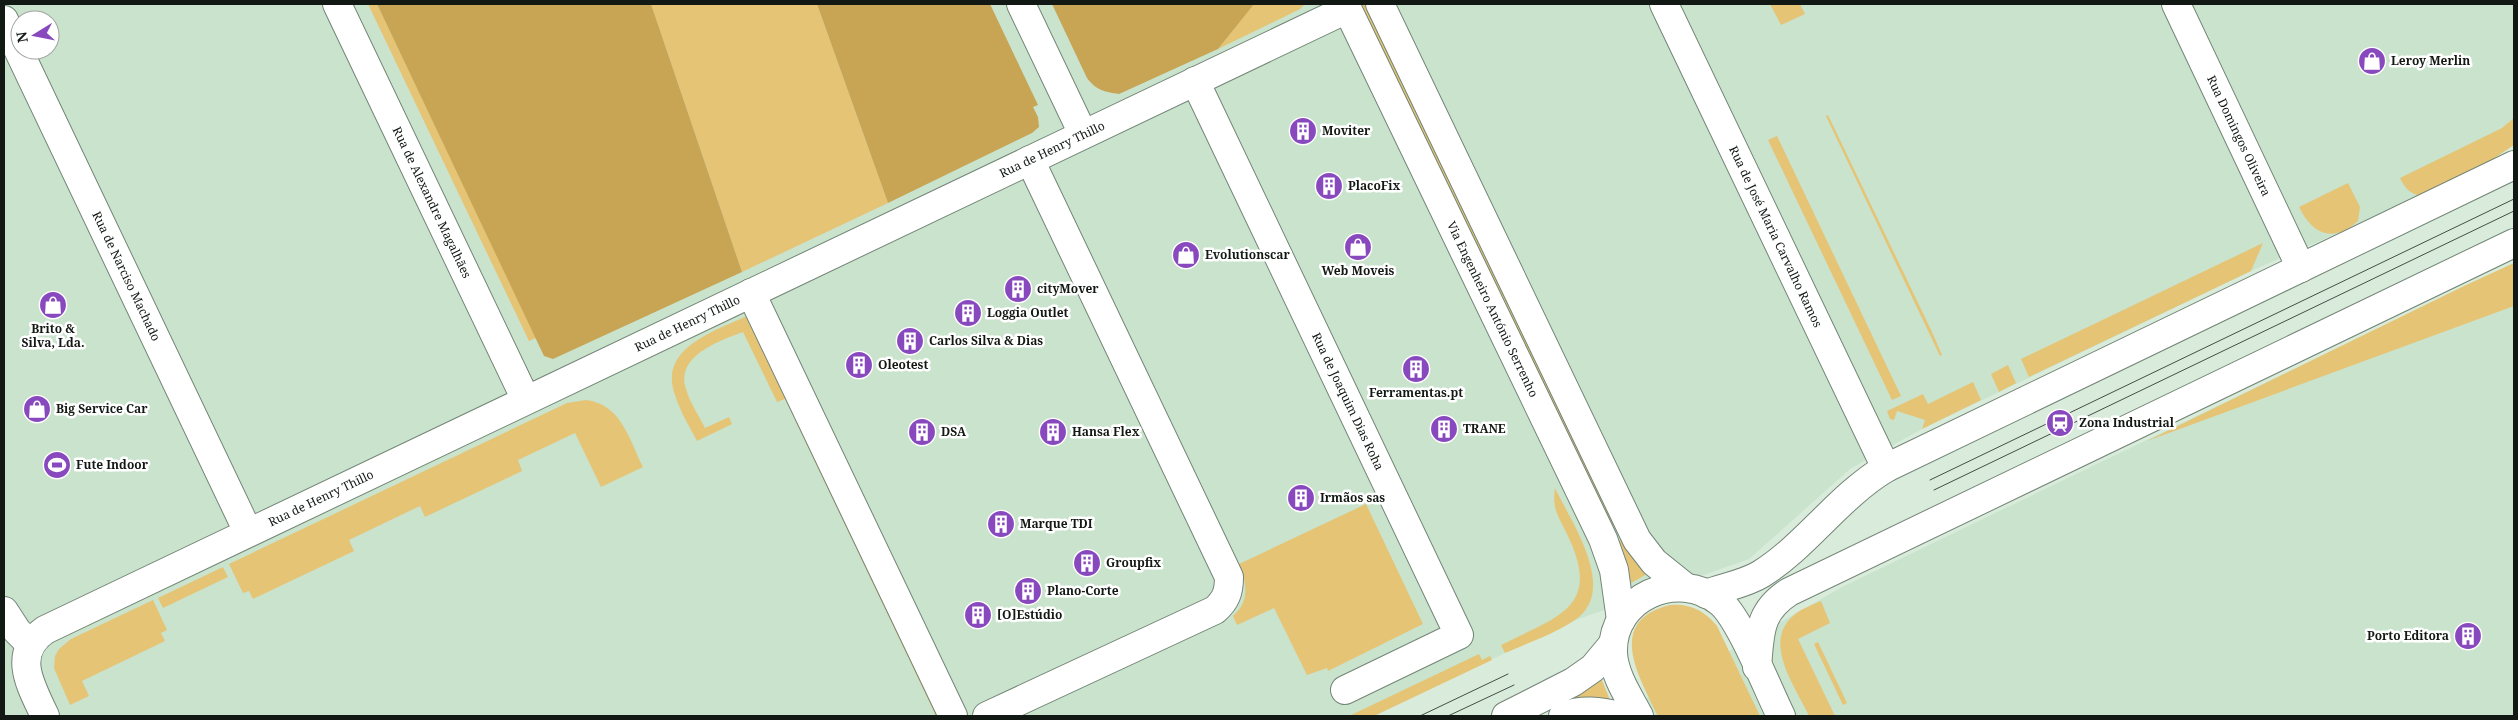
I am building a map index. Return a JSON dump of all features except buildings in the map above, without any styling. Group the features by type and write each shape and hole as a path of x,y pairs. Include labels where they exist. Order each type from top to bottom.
{"street":[{"name":"Rua de Alexandre Magalhães","path":"337,4 526,400"},
{"path":"1021,4 1083,134"},
{"path":"1380,4 1634,533 1654,562 1696,590 1722,603 1730,613 1781,716"},
{"name":"Rua de José Maria Carvalho Ramos","path":"1664,4 1886,468"},
{"name":"Rua Domingos Oliveira","path":"2176,4 2301,268"},
{"name":"Rua de Henry Thillo","path":"30,644 45,630 1195,81 1346,6"},
{"name":"Via Engenheiro António Serrenho","path":"1346,6 1602,539 1614,570 1617,632 1616,669 1638,716"},
{"name":"Rua de Narciso Machado","path":"4,20 248,532"},
{"name":"Rua de Joaquim Dias Roha","path":"1195,81 1459,635 1345,690"},
{"path":"987,716 1216,610 1224,602 1229,590 1229,577 1030,160"},
{"path":"1506,716 1573,682 1593,668 1631,607 1651,592 1670,587 1696,590 1746,581 1772,567 1851,493 1886,468 2514,165"},
{"path":"1757,667 1760,627 1765,614 1778,598 2514,243"},
{"path":"751,293 953,716"},
{"path":"4,611 17,632 30,644 26,658 26,670 45,716"},
{"path":"1563,716 1583,712 1602,712 1620,716"}],"shaded area":[{"path":"4,4 2514,4 2514,145 2427,194 2251,271 1922,429 1850,469 1749,559 1570,622 1374,716 4,716"},
{"path":"368,4 377,4 536,338 529,341"},
{"path":"377,4 651,4 742,272 553,359 544,356"},
{"path":"651,4 817,4 888,203 742,272"},
{"path":"817,4 990,4 1038,105 1033,107 1038,117 1039,127 1032,133 888,203"},
{"path":"1052,4 1254,4 1218,49 1119,94 1101,90 1087,78"},
{"path":"1253,4 1305,4 1300,9 1218,49"},
{"path":"1359,4 1365,4 1615,525 1610,527"},
{"path":"1770,4 1800,4 1805,14 1781,25"},
{"path":"1828,115 1932,332 1942,355 1940,356 1826,116"},
{"path":"2514,118 2514,145 2487,163 2420,196 2410,192 2402,182 2400,178 2502,128"},
{"path":"1777,136 1901,396 1892,400 1768,140"},
{"path":"2348,183 2360,207 2358,221 2349,228 2332,234 2324,233 2310,224 2299,207"},
{"path":"2263,243 2251,271 2029,377 2021,359"},
{"path":"2514,263 2514,716 1615,716 1844,586"},
{"path":"2514,263 2514,306 2147,441 2464,286"},
{"path":"747,316 939,716 936,716 785,399 777,402 743,332 722,340 701,352 687,367 684,377 692,404 705,428 729,417 732,424 697,441 682,413 675,395 672,379 675,365 682,353 706,335"},
{"path":"2008,365 2016,383 1999,392 1991,374"},
{"path":"1973,382 1981,400 1922,429 1925,420 1897,411 1894,420 1890,419 1887,411 1923,394 1928,404"},
{"path":"586,400 608,408 616,416 628,435 643,467 601,487 575,433 518,460 522,471 425,517 420,506 349,540 354,551 253,599 249,591 243,593 229,564 567,403"},
{"path":"1555,488 1588,556 1593,592 1587,607 1575,620 1550,634 1505,653 1501,645 1556,617 1569,606 1577,594 1580,578 1577,559 1556,512 1554,502"},
{"path":"1366,504 1423,624 1328,671 1327,668 1307,675 1274,608 1237,625 1233,616 1242,604 1245,591 1244,578 1239,564"},
{"path":"1623,539 1631,555 1647,574 1631,583 1627,566 1617,542"},
{"path":"223,567 228,577 163,608 158,598"},
{"path":"153,600 167,630 161,633 165,641 82,681 89,696 70,705 54,668 55,656 59,649 71,639"},
{"path":"1821,601 1830,623 1798,639 1835,716 1809,716 1784,666 1781,652 1781,639 1784,627 1793,616 1806,607"},
{"path":"1670,605 1684,605 1696,609 1717,626 1760,716 1658,716 1636,668 1632,652 1632,637 1638,624 1650,613"},
{"path":"1818,642 1847,703 1843,705 1814,644"},
{"path":"1479,654 1482,660 1490,656 1492,660 1374,716 1349,716"},
{"path":"1600,675 1610,700 1564,702 1584,690"}],"tram line":[{"path":"1930,480 2514,199"},
{"path":"1934,490 2514,211"},
{"path":"1420,716 1508,674"},
{"path":"1448,716 1514,685"}],"place":[{"name":"Leroy Merlin","path":"2372,61"},
{"name":"Moviter","path":"1303,131"},
{"name":"PlacoFix","path":"1329,186"},
{"name":"Web Moveis","path":"1358,247"},
{"name":"Evolutionscar","path":"1186,255"},
{"name":"cityMover","path":"1018,289"},
{"name":"Brito & Silva, Lda.","path":"53,305"},
{"name":"Loggia Outlet","path":"968,313"},
{"name":"Carlos Silva & Dias","path":"910,341"},
{"name":"Oleotest","path":"859,365"},
{"name":"Ferramentas.pt","path":"1416,369"},
{"name":"Big Service Car","path":"37,409"},
{"name":"Zona Industrial","path":"2060,423"},
{"name":"TRANE","path":"1444,429"},
{"name":"DSA","path":"922,432"},
{"name":"Hansa Flex","path":"1053,432"},
{"name":"Fute Indoor","path":"57,465"},
{"name":"Irmãos sas","path":"1301,498"},
{"name":"Marque TDI","path":"1001,524"},
{"name":"Groupfix","path":"1087,563"},
{"name":"Plano-Corte","path":"1028,591"},
{"name":"[O]Estúdio","path":"978,615"},
{"name":"Porto Editora","path":"2468,636"}]}
